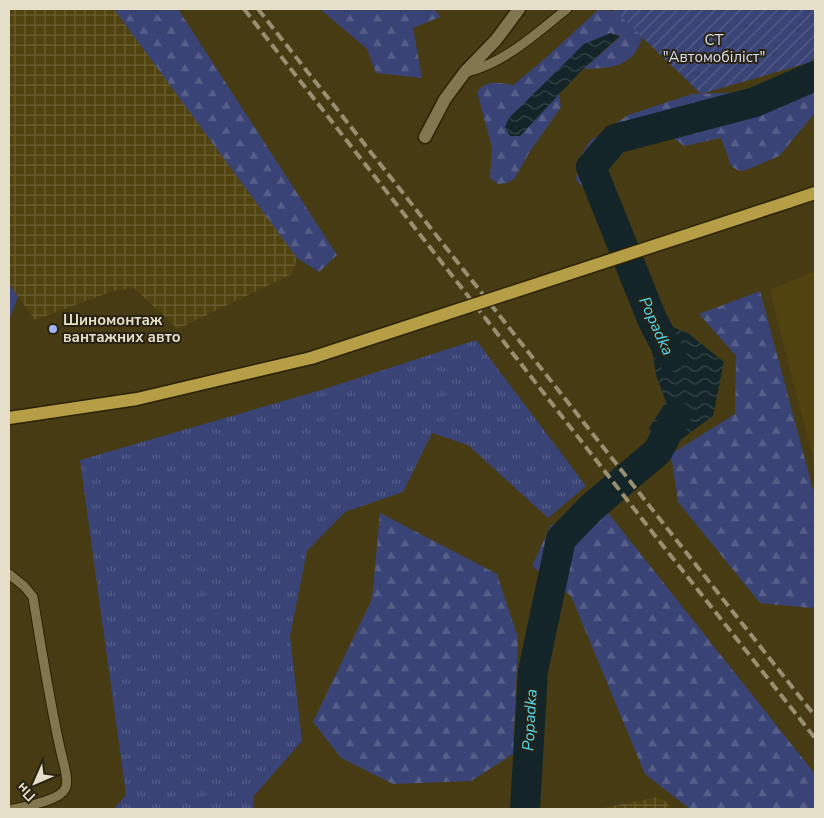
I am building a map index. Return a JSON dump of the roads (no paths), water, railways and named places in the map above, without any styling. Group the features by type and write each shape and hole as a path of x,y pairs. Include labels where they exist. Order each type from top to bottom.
{"main road":[{"path":"9,418 137,400 311,358 815,193"}],"street":[{"path":"425,137 445,99 465,72 496,40 519,9"}],"lane":[{"path":"465,72 483,68 517,48 567,9"},
{"path":"9,574 24,586 33,597 50,703 67,786 62,794 50,800 13,809"}],"water":[{"path":"611,33 620,36 583,69 520,136 510,136 505,127 509,118 584,44"},
{"path":"655,319 689,334 724,362 713,416 672,446 658,451 653,443 649,428 666,402 656,375 648,327 650,320"}],"waterway":[{"name":"Popadka","path":"671,356 652,319 591,167 615,139 755,102 815,76"},
{"name":"Popadka","path":"525,809 533,671 561,539 591,508 658,451 676,416"}],"railway":[{"path":"244,9 815,738"},
{"path":"258,9 815,716"}],"place":[{"name":"Шиномонтаж вантажних авто","path":"53,329"}],"park label":[{"name":"СТ \"Автомобіліст\"","path":"714,48"}]}
